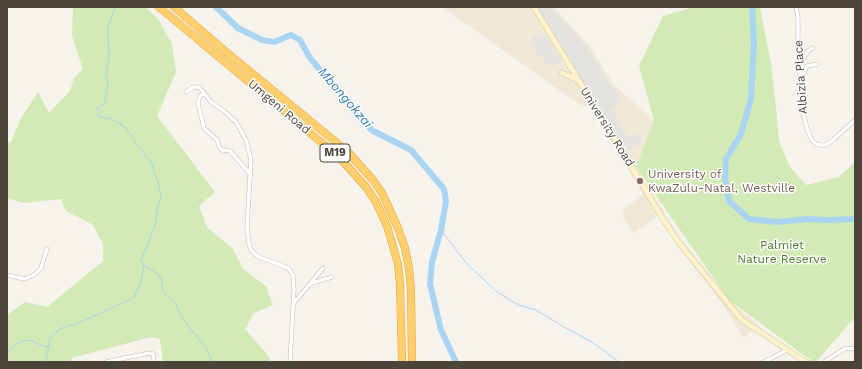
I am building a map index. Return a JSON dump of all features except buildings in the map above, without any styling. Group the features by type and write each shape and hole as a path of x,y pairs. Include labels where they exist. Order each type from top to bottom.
{"highway":[{"name":"Umgeni Road","path":"159,7 340,158 349,166 373,197 387,226 398,264 402,362"},
{"name":"Umgeni Road","path":"174,7 348,152 373,180 382,193 398,228 405,248 409,268 411,290 412,362"}],"street":[{"name":"University Road","path":"534,7 671,232 742,320 806,362"},
{"name":"Albizia Place","path":"796,7 798,16 799,64 804,119 809,136 816,144 823,145 829,143 855,120"},
{"path":"799,64 808,51 813,48"},
{"path":"800,79 807,66 817,64"},
{"path":"562,73 578,80"},
{"path":"186,92 193,87 197,87 211,102 230,116 242,132 248,145 251,156 247,226 248,244 257,256 284,266 291,271 294,284 290,362"},
{"path":"204,94 200,96 198,103 204,128 217,140 220,148 222,150 230,150 251,175"},
{"path":"7,275 24,278 34,275 41,268 47,249"},
{"path":"293,305 323,268"},
{"path":"312,283 332,277"},
{"path":"824,362 844,349 854,348"},
{"path":"764,362 787,350"},
{"path":"106,362 149,353 153,354 154,362"}],"shaded area":[{"name":"University of KwaZulu-Natal, Westville","path":"442,7 554,7 591,48 613,84 655,122 636,167 679,236 729,300 761,327 752,331 743,338 725,308 677,244 659,215 634,233 623,218 622,211 643,194 591,108 579,104"},
{"path":"537,7 551,7 589,51 609,84 622,101 611,109 629,139 639,133 643,140 626,152"},
{"path":"543,34 546,36 562,61 556,65 552,66 547,63 534,50 532,38"}],"green space":[{"path":"73,7 146,7 158,19 172,44 176,72 157,116 215,192 199,206 207,227 233,249 243,269 266,286 273,305 254,313 245,329 266,353 271,362 163,362 160,339 151,337 72,358 71,362 7,362 7,315 25,302 47,307 103,261 103,244 93,225 66,211 61,199 24,203 7,198 7,143 11,142 21,118 38,92 49,113 70,91 74,78 83,69 72,36"},
{"name":"Palmiet Nature Reserve","path":"694,7 760,7 771,63 779,141 790,167 806,185 839,177 855,162 855,317 816,362 813,362 729,300 636,167 654,121 639,66 663,16"}],"waterway":[{"path":"115,7 108,28 109,57 106,74 108,81 106,97 105,103 98,108 98,113 100,117 112,119 126,128 137,145 151,162 161,196 155,226 141,260 144,265 159,275 162,282 163,292 176,304 180,315 208,351 212,362"},
{"name":"Mbongokzai","path":"216,7 238,28 262,40 274,42 291,35 300,40 310,58 346,100 358,117 373,131 411,150 444,189 446,201 441,230 432,262 430,284 441,330 456,362"},
{"path":"752,7 754,42 751,99 741,134 726,159 725,178 729,201 749,219 777,222 807,219 855,219"},
{"path":"441,230 467,264 496,291 518,305 536,310 592,342 619,362"},
{"path":"46,362 50,338 59,329 78,323 135,296 141,280 144,265"},
{"path":"7,352 16,344 24,340 49,347"}],"place":[{"name":"University of KwaZulu-Natal, Westville","path":"640,181"}]}
